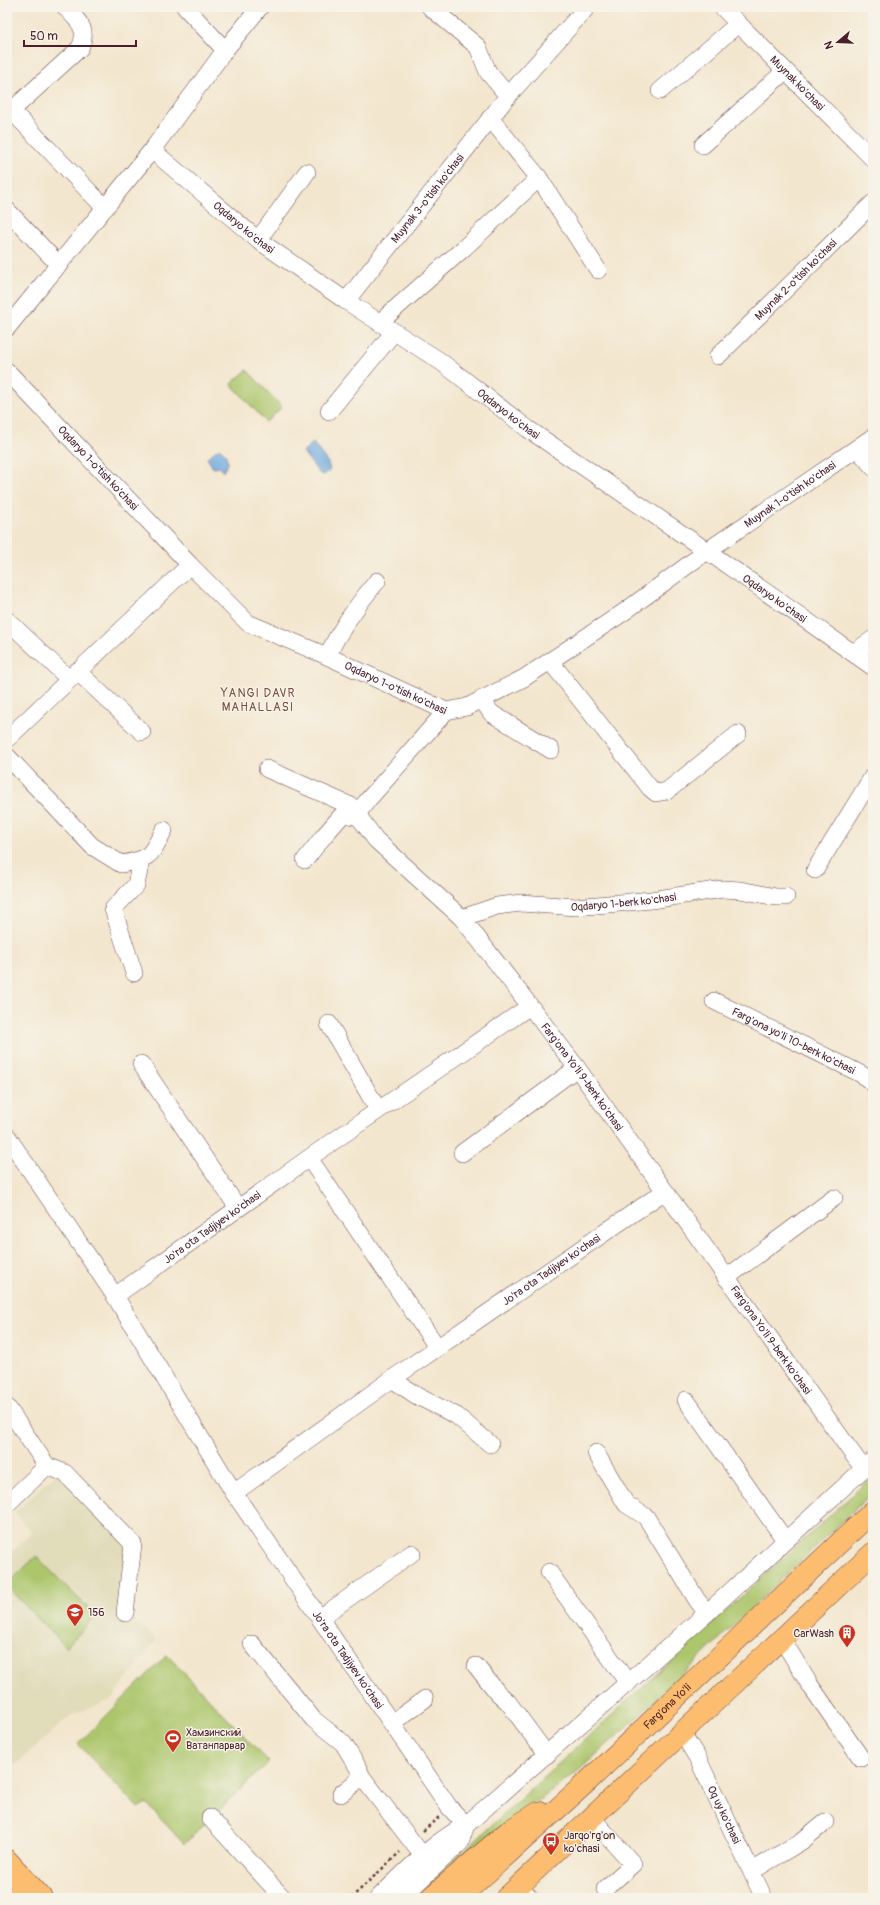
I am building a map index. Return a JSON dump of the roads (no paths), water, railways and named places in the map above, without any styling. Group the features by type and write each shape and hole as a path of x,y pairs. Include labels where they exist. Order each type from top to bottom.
{"main road":[{"name":"Farg'ona Yo'li","path":"459,1898 588,1781 873,1511"},
{"path":"518,1894 592,1818 873,1554"},
{"path":"430,1898 510,1830 588,1781"},
{"path":"7,1860 42,1898"},
{"path":"7,1888 16,1898"}],"street":[{"path":"65,7 83,29 84,39 80,48 9,109 105,208"},
{"path":"185,7 225,50"},
{"path":"7,328 152,150 225,50 260,7"},
{"path":"430,7 478,47 488,72 508,96"},
{"name":"Muynak 3-o'tish ko'chasi","path":"346,301 508,96 587,7"},
{"name":"Muynak ko'chasi","path":"722,7 873,159"},
{"path":"660,91 738,24"},
{"path":"703,145 785,71"},
{"path":"490,118 539,178 598,270"},
{"name":"Oqdaryo ko'chasi","path":"152,150 258,240 379,323 440,361 528,429 707,551 873,667"},
{"path":"258,240 307,172"},
{"path":"379,323 464,248 539,178"},
{"name":"Muynak 2-o'tish ko'chasi","path":"718,356 873,203"},
{"path":"7,210 59,264"},
{"path":"329,411 394,332"},
{"name":"Oqdaryo 1-o'tish ko'chasi","path":"7,371 248,623 327,656 446,711 467,707 524,678 624,612 707,551"},
{"name":"Muynak 1-o'tish ko'chasi","path":"707,551 858,449 873,437"},
{"path":"858,449 873,467"},
{"path":"7,739 190,564"},
{"path":"327,656 341,628 377,581"},
{"path":"7,620 142,732"},
{"path":"853,653 873,638"},
{"path":"550,661 650,788 656,793 667,791 738,734"},
{"path":"482,699 491,713 551,750"},
{"path":"305,860 343,814 359,813 446,711"},
{"path":"7,756 92,846 121,864 141,861 152,852 164,830"},
{"path":"267,769 359,813"},
{"path":"814,870 873,776"},
{"name":"Farg'ona Yo'li 9-berk ko'chasi","path":"359,813 376,840 462,918 577,1068 857,1460 869,1464"},
{"path":"134,974 113,909 136,885 141,861"},
{"name":"Oqdaryo 1-berk ko'chasi","path":"462,918 497,906 521,902 576,907 651,900 723,889 740,890 776,897 786,897"},
{"name":"Farg'ona yo'li 10-berk ko'chasi","path":"714,1001 861,1074 873,1083"},
{"name":"Jo'ra ota Tadjiyev ko'chasi","path":"114,1296 309,1158 530,1006"},
{"path":"329,1024 378,1110"},
{"path":"141,1064 238,1208"},
{"path":"462,1153 577,1068"},
{"name":"Jo'ra ota Tadjiyev ko'chasi","path":"7,1136 114,1296 234,1493 449,1807 466,1825"},
{"path":"309,1158 437,1348"},
{"name":"Jo'ra ota Tadjiyev ko'chasi","path":"234,1493 392,1379 665,1191"},
{"path":"726,1278 834,1198"},
{"path":"392,1379 416,1396 457,1416 490,1444"},
{"path":"686,1400 785,1540"},
{"path":"7,1407 47,1466 65,1473 133,1544 124,1613"},
{"path":"596,1454 626,1504 646,1516 697,1600 707,1613"},
{"path":"378,1898 423,1856 451,1833 466,1825 628,1683 707,1613 869,1464"},
{"path":"7,1504 47,1466"},
{"path":"320,1618 412,1553"},
{"path":"549,1572 628,1683"},
{"path":"782,1639 810,1686 860,1758"},
{"path":"252,1644 313,1719 343,1743 362,1777 423,1856"},
{"path":"476,1666 498,1693 508,1702 547,1754"},
{"path":"392,1723 425,1699"},
{"name":"Oq uy ko'chasi","path":"682,1733 697,1757 764,1898"},
{"path":"341,1794 362,1777"},
{"path":"210,1818 283,1898"},
{"path":"592,1818 633,1864 605,1889"},
{"path":"752,1870 802,1841 825,1822"},
{"path":"401,1898 460,1843 466,1825"}],"water":[{"path":"313,443 328,463 330,470 324,475 319,473 303,452"},
{"path":"219,448 225,453 228,462 223,472 220,467 213,468 207,458"}],"place":[{"name":"156","path":"75,1627"},
{"name":"CarWash","path":"847,1648"},
{"name":"Хамзинский Ватанпарвар","path":"173,1753"},
{"name":"Jarqo'rg'on ko'chasi","path":"551,1856"}],"district":[{"name":"YANGI DAVR MAHALLASI","path":"258,700"}]}
